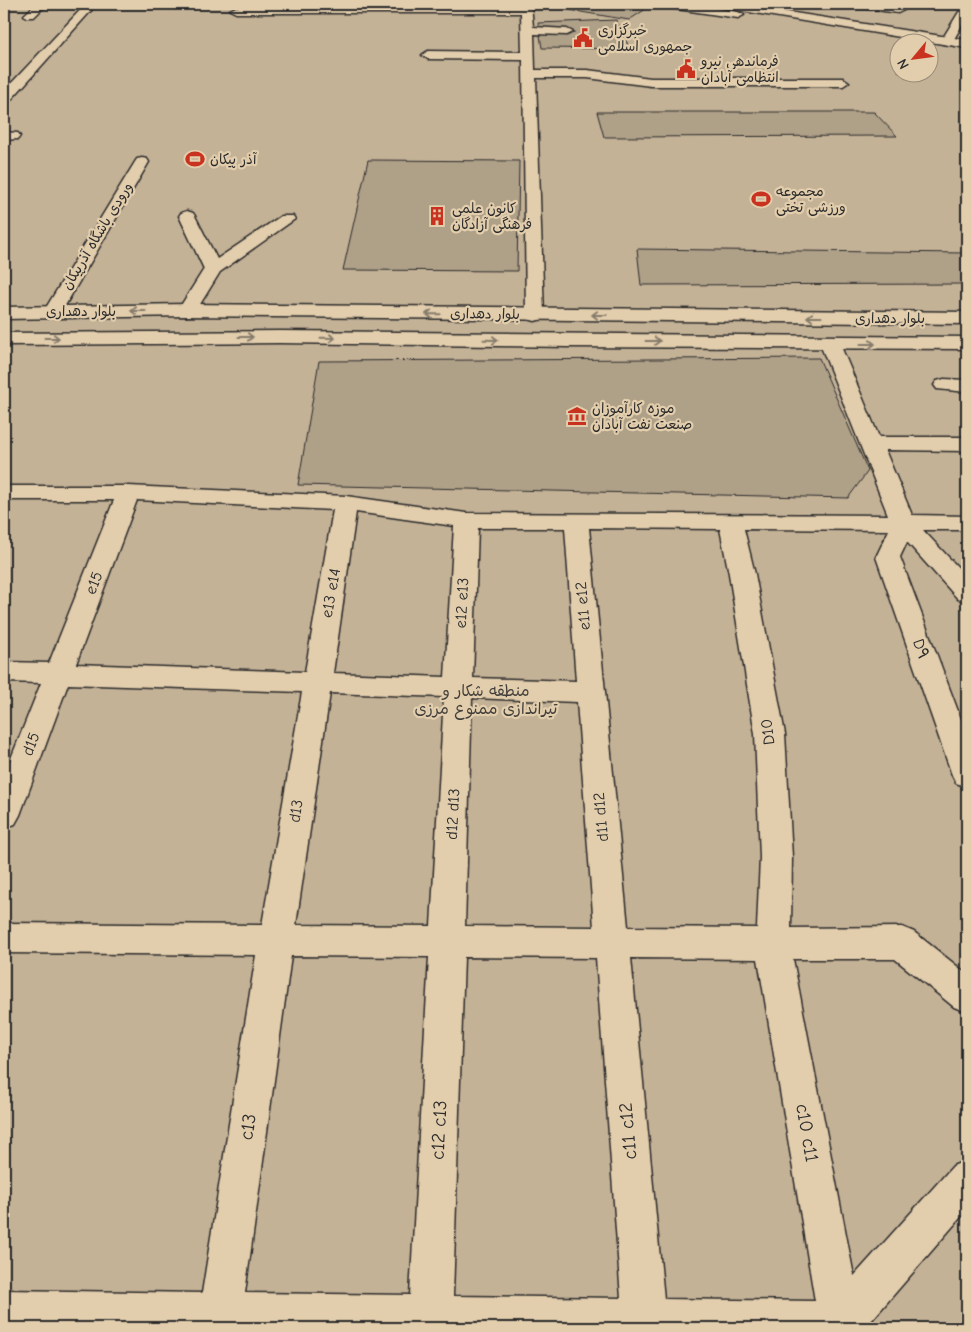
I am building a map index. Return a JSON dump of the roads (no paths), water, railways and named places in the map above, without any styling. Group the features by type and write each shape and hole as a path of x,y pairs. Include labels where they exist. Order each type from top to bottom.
{"street":[{"path":"30,16 42,4"},
{"path":"4,99 92,4"},
{"path":"662,4 770,15 967,44"},
{"path":"718,4 739,11"},
{"path":"770,15 784,4"},
{"path":"855,4 901,7"},
{"path":"236,10 526,7 535,315"},
{"path":"881,30 901,7"},
{"path":"946,41 967,7"},
{"path":"770,15 888,39"},
{"path":"528,30 567,32"},
{"path":"938,49 967,53"},
{"path":"428,55 528,56"},
{"path":"529,74 587,74 651,82 843,82"},
{"name":"ورودی باشگاه آذرپیکان","path":"53,311 142,162"},
{"path":"187,216 213,269"},
{"path":"187,310 213,269 287,219"},
{"name":"بلوار دهداری","path":"4,313 187,310 967,318"},
{"path":"213,337 224,311"},
{"path":"280,337 284,312"},
{"name":"بلوار دهداری","path":"4,339 280,337 830,344 967,343"},
{"path":"830,344 904,524 967,593"},
{"path":"944,386 967,386"},
{"path":"870,443 967,444"},
{"path":"4,492 128,493 346,503 466,520 967,523"},
{"name":"e15","path":"59,672 128,493"},
{"name":"e13 e14","path":"316,682 346,503"},
{"name":"e12 e13","path":"458,687 466,520"},
{"name":"e11 e12","path":"576,520 591,692"},
{"name":"D10","path":"730,522 742,574 770,734 776,857 773,944"},
{"name":"D۹","path":"904,524 888,557 967,775"},
{"path":"4,672 59,672 591,692"},
{"name":"d15","path":"4,815 59,672"},
{"name":"d13","path":"276,940 316,682"},
{"name":"d12 d13","path":"447,942 458,687"},
{"name":"d11 d12","path":"591,692 612,943"},
{"path":"4,938 902,944 967,994"},
{"name":"c13","path":"219,1321 276,940"},
{"name":"c12 c13","path":"430,1323 447,942"},
{"name":"c11 c12","path":"612,943 644,1324"},
{"name":"c10 c11","path":"773,944 841,1325"},
{"path":"6,1317 219,1321 841,1325 967,1180"}],"place":[{"name":"خبرگزاری جمهوری اسلامی","path":"583,38"},
{"name":"فرماندهی نیرو انتظامی آبادان","path":"686,69"},
{"name":"آذر پیکان","path":"195,159"},
{"name":"مجموعه ورزشی تختی","path":"761,199"},
{"name":"کانون علمی فرهنگی آزادگان","path":"437,216"},
{"name":"موزه کارآموزان صنعت نفت آبادان","path":"577,416"}],"park label":[{"name":"منطقه شکار و تیراندازی ممنوع مرزی","path":"486,700"}]}
